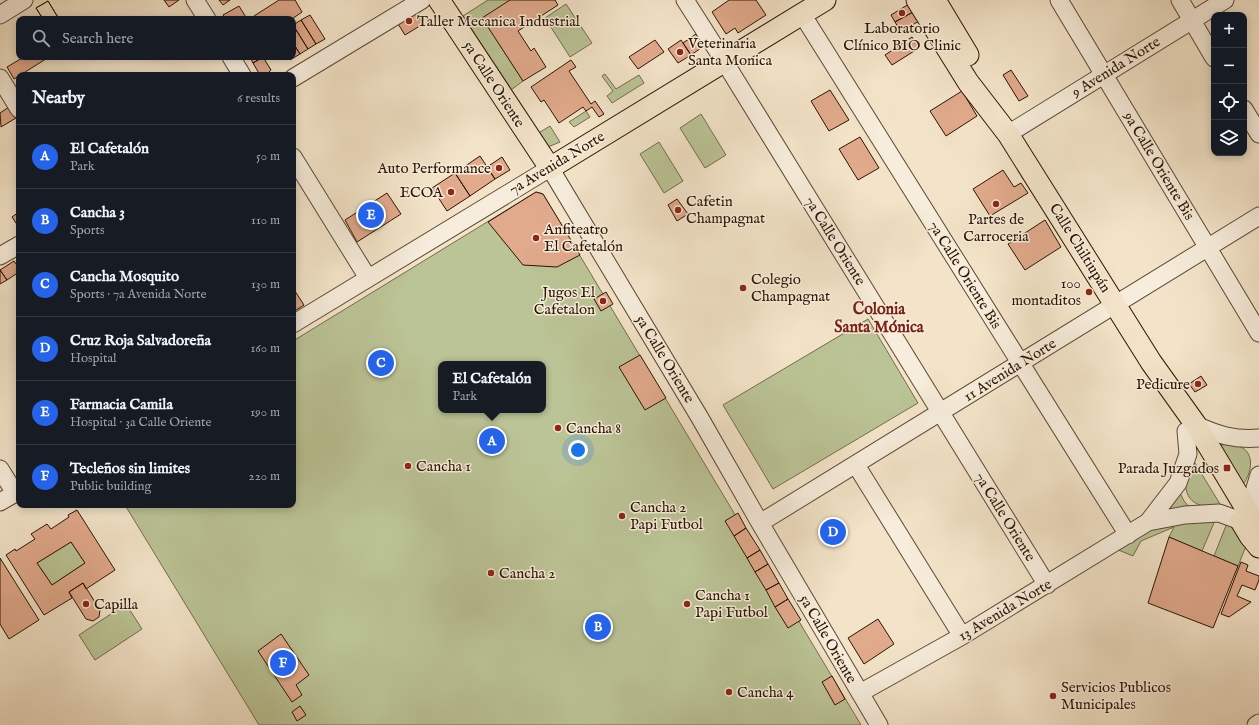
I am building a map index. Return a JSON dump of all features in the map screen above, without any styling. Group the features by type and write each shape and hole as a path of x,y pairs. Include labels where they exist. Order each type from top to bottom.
{"main road":[{"name":"5a Calle Oriente","path":"439,0 550,168"},
{"name":"Calle Chiltiupán","path":"917,0 968,82 1008,134 1115,304 1250,522 1250,536 1259,548"},
{"name":"Calle Chiltiupán","path":"935,0 978,72 1008,134"},
{"name":"7a Avenida Norte","path":"550,168 724,61 826,1"}],"street":[{"path":"0,15 24,0"},
{"path":"195,0 205,16"},
{"path":"296,76 422,0"},
{"name":"7a Calle Oriente","path":"684,0 724,61 1047,585"},
{"name":"9a Calle Oriente Bis","path":"1059,0 1259,332"},
{"path":"1180,0 1211,53"},
{"name":"9 Avenida Norte","path":"1008,134 1224,0"},
{"name":"7a Calle Oriente Bis","path":"802,14 1128,535"},
{"path":"233,60 240,72"},
{"path":"0,78 16,104"},
{"path":"1247,113 1259,134"},
{"path":"296,162 368,278"},
{"name":"7a Avenida Norte","path":"296,322 550,168"},
{"name":"5a Calle Oriente","path":"550,168 700,418 879,725"},
{"name":"11 Avenida Norte","path":"760,523 1259,216"},
{"path":"0,256 16,247"},
{"path":"1191,428 1234,438 1259,438"},
{"name":"13 Avenida Norte","path":"860,693 962,636 1148,522 1178,483 1188,454 1191,428"},
{"path":"856,465 962,636"},
{"path":"0,469 16,491"},
{"path":"1250,522 1253,494 1259,475"},
{"path":"0,502 16,493"},
{"name":"13 Avenida Norte","path":"1148,522 1186,515 1219,513 1250,522"}],"green space":[{"path":"488,0 510,0 499,44 523,81 511,90 463,16"},
{"path":"566,4 592,43 570,57 545,18"},
{"path":"605,74 616,89 639,75 644,83 612,103 607,96 613,91 602,76"},
{"path":"586,111 590,117 574,127 569,122"},
{"path":"701,114 726,155 705,168 680,128"},
{"path":"550,126 560,142 548,147 532,137"},
{"path":"659,142 683,181 664,193 640,154"},
{"path":"536,192 543,194 861,725 259,725 127,508 296,508 296,339"},
{"path":"868,319 918,403 773,489 723,405"},
{"path":"1227,444 1239,446 1245,449 1250,459 1250,471 1241,487 1216,446"},
{"path":"1195,463 1220,504 1209,506 1200,505 1188,496 1186,481 1189,472"},
{"path":"1179,491 1184,501 1191,509 1157,518"},
{"path":"1216,518 1202,551 1169,537 1174,527 1141,541 1133,556 1111,547 1150,525"},
{"path":"1227,523 1235,527 1246,546 1238,566 1214,556"},
{"path":"71,542 85,563 52,585 37,563"},
{"path":"126,604 142,629 95,660 79,635"}],"building":[{"path":"164,0 179,0 169,7"},
{"path":"219,0 230,0 223,5"},
{"path":"279,0 295,0 302,12 296,16 254,16"},
{"path":"510,0 555,0 558,5 518,31 531,51 534,48 546,67 523,81 482,18"},
{"path":"729,0 756,0 766,15 738,33 735,28 726,34 712,12"},
{"path":"48,1 57,16 41,16 36,8"},
{"path":"48,1 57,16 41,16 36,8"},
{"name":"Laboratorio Clínico BIO Clinic","path":"909,4 913,12 895,22 891,15"},
{"path":"239,6 245,16 224,16 223,15"},
{"name":"Taller Mecanica Industrial","path":"413,8 423,24 405,35 395,19"},
{"path":"913,12 919,21 901,32 895,22"},
{"path":"310,15 325,39 316,44 301,20"},
{"path":"301,20 316,44 308,49 296,30 296,23"},
{"path":"296,30 308,49 300,54 296,48"},
{"path":"696,34 704,46 691,55 683,43"},
{"path":"912,37 919,48 892,65 885,55"},
{"path":"655,40 664,52 638,69 629,57"},
{"name":"Veterinaria Santa Monica","path":"681,40 691,55 678,63 668,49"},
{"path":"296,48 300,54 296,56"},
{"path":"19,60 44,60 25,72 16,72 16,78 14,79 7,67"},
{"path":"258,60 265,60 271,70 269,72 258,72 253,63"},
{"path":"571,60 576,67 569,71 591,104 595,101 604,114 599,117 592,107 586,111 583,107 559,123 544,100 541,102 531,87"},
{"path":"1011,70 1028,96 1019,101 1003,75"},
{"path":"830,90 849,120 829,131 811,101"},
{"path":"962,91 977,116 946,136 930,111"},
{"path":"9,107 16,118 1,127 0,113"},
{"path":"860,137 879,168 858,180 839,149"},
{"path":"480,156 495,179 470,196 455,173"},
{"name":"Auto Performance","path":"502,157 510,170 495,179 487,167"},
{"name":"Partes de Carroceria","path":"1003,170 1014,187 1021,183 1028,193 990,216 973,189"},
{"name":"ECOA","path":"455,173 470,196 447,211 432,188"},
{"name":"Anfiteatro El Cafetalón","path":"536,192 543,194 580,255 557,267 523,265 488,222"},
{"path":"387,193 401,214 357,242 345,220"},
{"name":"Cafetin Champagnat","path":"677,199 688,214 677,221 668,205"},
{"path":"16,214 16,223 12,217"},
{"path":"1045,220 1061,247 1025,270 1008,244"},
{"path":"14,261 16,264 16,274 7,280 0,270"},
{"path":"0,270 7,280 0,284"},
{"name":"Jugos El Cafetalon","path":"606,292 613,304 601,311 594,299"},
{"path":"296,293 304,305 296,310"},
{"path":"640,355 666,398 645,410 619,367"},
{"name":"Pedicure","path":"1201,376 1207,385 1195,392 1189,384"},
{"path":"77,510 115,570 86,589 83,583 69,592 72,598 44,615 6,555 15,549 16,551 35,539 31,534 47,524 51,529 69,517 68,515","holes":["71,542 85,563 52,585 37,563"]},
{"path":"738,513 746,528 734,536 725,521"},
{"path":"746,528 760,550 747,558 734,536"},
{"path":"1169,537 1238,566 1213,628 1148,603"},
{"path":"760,550 768,564 755,572 747,558"},
{"path":"0,558 39,620 9,639 0,624"},
{"path":"1241,562 1248,565 1246,571 1259,576 1259,580 1255,590 1242,585 1237,596 1251,602 1229,617 1221,614"},
{"path":"768,564 779,583 766,590 755,572"},
{"name":"Capilla","path":"83,583 100,610 99,617 93,621 86,619 69,592"},
{"path":"779,583 788,599 775,607 766,590"},
{"path":"788,599 801,620 788,628 775,607"},
{"path":"878,619 894,644 864,664 848,638"},
{"path":"281,634 309,675 296,685 302,695 292,702 258,651"},
{"path":"832,676 845,699 835,705 822,682"},
{"path":"300,706 306,715 297,721 292,712"}],"place":[{"name":"Laboratorio Clínico BIO Clinic","path":"902,13"},
{"name":"Taller Mecanica Industrial","path":"409,21"},
{"name":"Veterinaria Santa Monica","path":"680,52"},
{"name":"Auto Performance","path":"499,168"},
{"name":"ECOA","path":"451,192"},
{"name":"Partes de Carroceria","path":"996,204"},
{"name":"Cafetin Champagnat","path":"678,210"},
{"name":"Farmacia Camila","path":"371,215"},
{"name":"Anfiteatro El Cafetalón","path":"536,238"},
{"name":"Colegio Champagnat","path":"743,288"},
{"name":"100 montaditos","path":"1089,292"},
{"name":"Jugos El Cafetalon","path":"603,301"},
{"name":"Cancha Mosquito","path":"381,363"},
{"name":"Pedicure","path":"1198,384"},
{"name":"Cancha 8","path":"558,428"},
{"name":"El Cafetalón","path":"492,441"},
{"name":"Cancha 1","path":"408,466"},
{"name":"Parada Juzgados","path":"1227,468"},
{"name":"Cancha 2 Papi Futbol","path":"622,516"},
{"name":"Cruz Roja Salvadoreña","path":"833,532"},
{"name":"Cancha 2","path":"491,573"},
{"name":"Capilla","path":"86,604"},
{"name":"Cancha 1 Papi Futbol","path":"687,604"},
{"name":"Cancha 3","path":"598,627"},
{"name":"Tecleños sin limites","path":"283,663"},
{"name":"Cancha 4","path":"729,692"},
{"name":"Servicios Publicos Municipales","path":"1053,696"}],"district":[{"name":"Colonia Santa Mónica","path":"879,319"}]}
